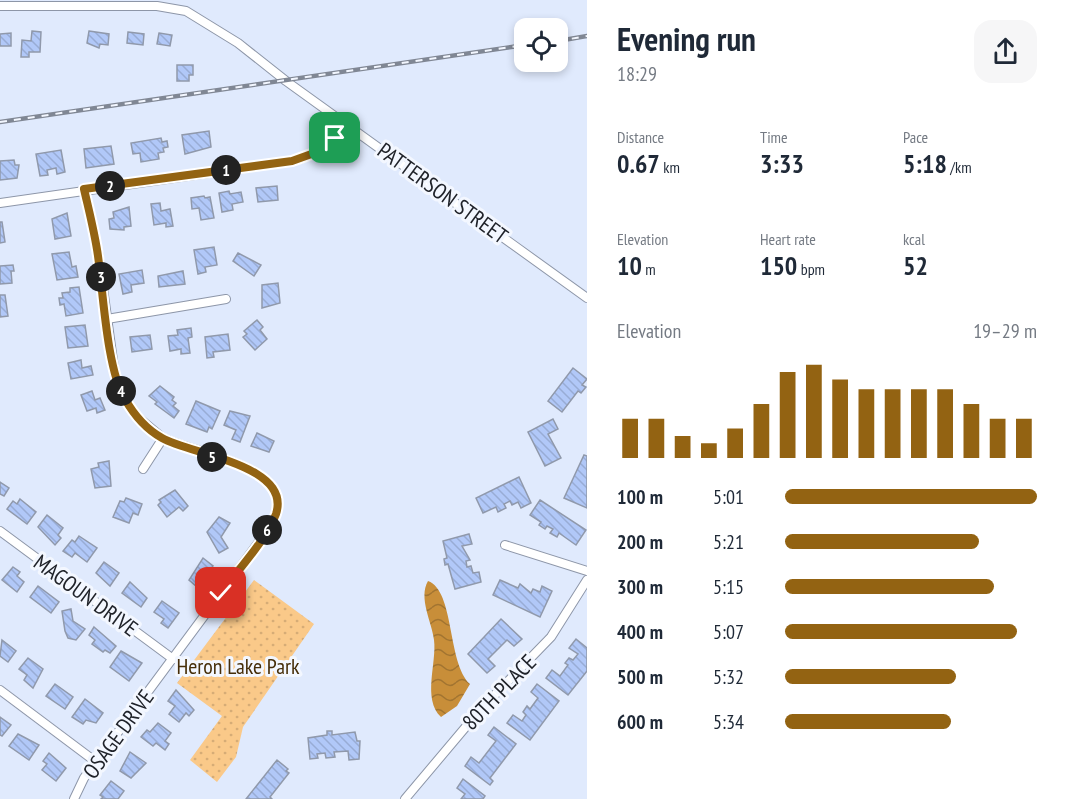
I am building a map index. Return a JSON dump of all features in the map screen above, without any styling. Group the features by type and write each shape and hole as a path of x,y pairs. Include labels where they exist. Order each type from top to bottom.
{"street":[{"name":"PATTERSON STREET","path":"0,6 157,6 186,11 238,43 286,81 587,298"},
{"path":"0,203 84,189 292,161 306,157 326,146 347,123"},
{"name":"OSAGE DRIVE","path":"74,799 96,762 270,527 278,502 274,490 261,475 162,438 134,414 123,396 115,375 98,252 84,189"},
{"path":"107,319 226,299"},
{"path":"143,469 162,438"},
{"name":"MAGOUN DRIVE","path":"0,531 173,659"},
{"path":"505,545 587,571"},
{"name":"80TH PLACE","path":"405,799 480,711 551,637 587,580"},
{"path":"0,690 96,762"}],"green space":[{"name":"Heron Lake Park","path":"254,580 314,624 243,727 236,757 217,782 190,760 222,716 177,683"}],"water":[{"path":"428,581 437,587 443,598 458,660 470,684 457,706 441,717 435,709 431,691 434,640 424,595"}],"building":[{"path":"32,31 41,32 40,52 29,52 29,57 21,57 22,40 31,41"},
{"path":"89,31 109,34 108,45 100,44 99,48 87,43"},
{"path":"128,32 144,34 143,45 127,43"},
{"path":"11,33 11,46 0,46 0,34"},
{"path":"159,33 172,35 170,46 157,44"},
{"path":"177,65 193,65 193,75 189,75 189,81 177,81"},
{"path":"209,131 211,147 185,154 182,135"},
{"path":"161,138 162,142 167,141 168,147 163,148 164,152 158,153 159,159 141,162 140,153 133,154 131,143"},
{"path":"111,146 114,164 86,168 84,149"},
{"path":"61,150 65,172 57,174 56,168 47,170 48,175 40,176 36,154"},
{"path":"14,160 15,165 19,165 17,178 0,180 0,161"},
{"path":"277,186 278,200 258,202 256,188"},
{"path":"229,191 230,194 241,192 243,202 232,204 233,210 222,212 219,193"},
{"path":"204,196 205,198 210,197 214,218 201,220 199,208 192,209 191,198"},
{"path":"160,203 161,211 170,209 173,226 166,227 166,223 154,225 151,204"},
{"path":"129,207 131,226 124,227 124,230 110,229 109,219 114,218 113,212"},
{"path":"67,213 71,236 55,239 52,219"},
{"path":"0,222 2,222 5,242 0,243"},
{"path":"214,247 217,265 205,267 206,272 198,274 194,250"},
{"path":"69,252 72,267 76,266 78,277 57,280 52,254"},
{"path":"238,253 261,265 254,276 233,261"},
{"path":"13,265 12,283 0,284 0,266"},
{"path":"142,270 144,283 131,285 132,292 123,294 119,274"},
{"path":"183,271 185,284 159,287 158,276"},
{"path":"278,283 280,303 262,308 262,285"},
{"path":"79,287 83,313 66,316 64,304 60,305 59,298 63,298 62,293 70,292 70,288"},
{"path":"0,295 5,295 8,316 0,317"},
{"path":"257,320 263,327 260,330 267,339 255,350 243,337 247,334 244,331"},
{"path":"85,325 88,346 68,348 65,327"},
{"path":"191,328 192,337 188,338 190,353 181,354 181,349 170,351 168,336 178,335 177,330"},
{"path":"228,334 230,350 213,352 214,357 207,358 205,337"},
{"path":"150,335 152,349 132,352 130,337"},
{"path":"81,360 82,368 91,366 93,375 71,379 68,363"},
{"path":"573,368 587,379 582,385 586,387 581,393 578,391 562,412 548,401"},
{"path":"160,386 174,397 172,400 176,403 173,406 179,411 174,418 155,404 157,402 149,396"},
{"path":"92,391 95,400 100,398 105,410 97,413 96,408 87,411 81,395"},
{"path":"196,401 220,411 212,429 209,427 207,432 186,424"},
{"path":"230,411 250,416 240,442 232,439 236,430 224,425"},
{"path":"553,419 558,429 548,434 561,458 545,466 528,432"},
{"path":"257,433 274,441 269,452 251,446"},
{"path":"584,455 587,456 587,508 564,498"},
{"path":"109,461 111,486 95,488 91,469 99,467 98,463"},
{"path":"519,477 531,503 521,508 518,502 512,505 510,501 504,504 506,508 498,512 496,507 483,513 476,498"},
{"path":"0,482 9,488 4,496 0,494"},
{"path":"175,490 188,506 183,511 179,507 167,517 158,505 161,502 159,500"},
{"path":"126,498 142,504 138,515 133,513 129,523 113,517 120,501 124,502"},
{"path":"20,499 36,512 27,524 7,509 13,501 17,504"},
{"path":"540,500 586,530 576,545 559,533 557,537 550,533 553,529 547,526 545,529 539,525 541,522 530,515"},
{"path":"47,515 63,528 58,535 61,538 55,545 38,527"},
{"path":"219,517 230,523 221,537 228,548 219,553 207,532"},
{"path":"469,534 472,544 462,546 470,560 466,561 467,567 471,566 473,573 479,572 481,582 455,589 448,564 445,565 444,559 447,558 443,541"},
{"path":"79,536 97,548 87,562 75,553 72,557 63,551 72,540 75,542"},
{"path":"203,558 213,566 197,587 189,580"},
{"path":"104,562 119,573 110,586 96,573"},
{"path":"13,567 20,572 17,576 24,582 17,592 2,580"},
{"path":"500,580 518,588 520,584 531,593 533,589 540,592 542,586 552,591 540,617 493,595"},
{"path":"130,582 147,598 141,607 122,593"},
{"path":"38,586 59,602 51,613 30,597"},
{"path":"162,601 179,613 168,628 161,623 164,619 154,612"},
{"path":"71,609 73,621 85,629 76,640 68,638 65,631 62,611"},
{"path":"501,619 522,639 514,646 507,640 488,659 495,666 487,673 468,654"},
{"path":"94,627 116,646 110,653 105,650 103,652 92,644 95,640 89,635"},
{"path":"576,639 587,648 587,671 568,695 546,678 552,670 560,676 568,665 565,663 569,658 573,660 578,654 569,648"},
{"path":"2,640 16,651 8,662 0,656"},
{"path":"121,651 142,663 129,681 110,667"},
{"path":"28,658 43,669 33,688 24,680 27,675 19,669"},
{"path":"55,684 73,697 65,709 46,696"},
{"path":"537,684 559,701 530,740 507,723 513,715 522,721 526,715 523,712 527,706 530,709 538,698 531,692"},
{"path":"176,690 194,710 189,716 186,713 179,722 169,714 175,706 168,701"},
{"path":"85,699 103,713 96,723 86,720 83,724 72,717"},
{"path":"0,717 11,725 2,736 0,735"},
{"path":"158,723 171,733 165,741 169,744 165,750 156,743 153,746 141,737 147,730 150,732"},
{"path":"494,727 516,744 490,778 493,781 490,785 465,766 471,757 479,763 496,741 488,735"},
{"path":"327,731 332,731 332,735 355,732 357,741 360,741 359,759 349,760 348,751 334,752 335,757 326,758 325,753 317,754 318,758 310,759 308,738 327,735"},
{"path":"18,734 39,745 29,760 9,746"},
{"path":"130,752 146,763 131,778 120,771"},
{"path":"49,753 66,768 56,781 42,770 47,764 43,761"},
{"path":"277,760 288,769 286,771 289,773 270,797 272,799 246,799"},
{"path":"463,779 485,796 483,799 461,799 465,794 457,788"},
{"path":"111,781 124,791 118,799 101,799 103,797 100,795"}],"railway":[{"path":"568,39 587,36"},
{"path":"0,122 514,47"}],"route":[{"path":"221,593 270,527 278,502 274,490 261,475 246,468 179,446 162,438 134,414 123,396 115,375 98,252 84,189 292,161 317,152 335,138"}]}
